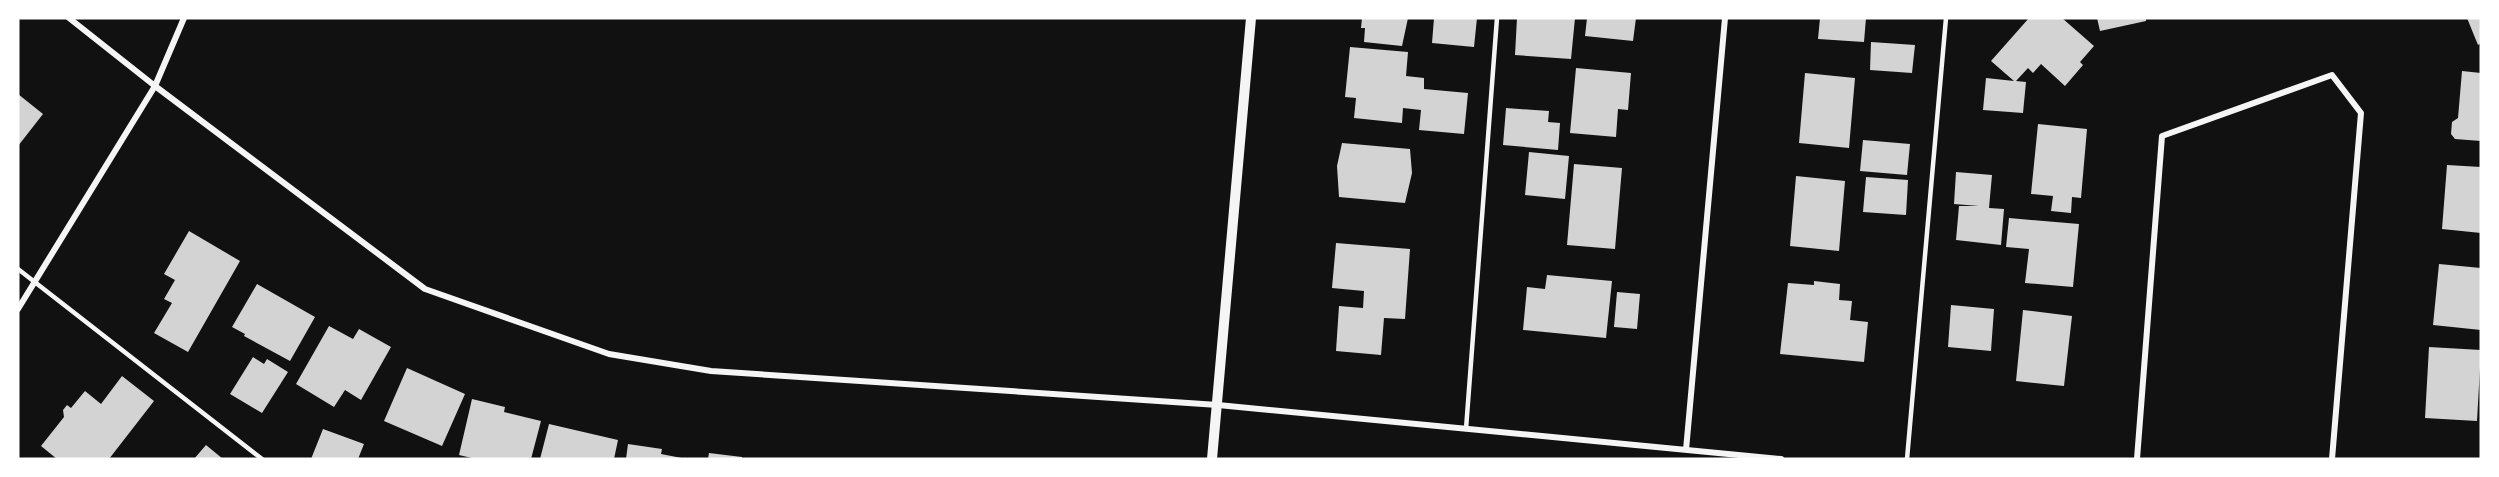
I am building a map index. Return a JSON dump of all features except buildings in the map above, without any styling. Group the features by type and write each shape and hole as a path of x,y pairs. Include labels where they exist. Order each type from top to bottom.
{"street":[{"path":"69,18 155,86 425,289 609,354 711,371 1218,405 1781,459"},
{"path":"18,309 155,86 184,18"},
{"path":"1212,459 1251,18"},
{"path":"1686,450 1725,18"},
{"path":"2137,459 2162,136 2332,75 2361,113 2332,459"}],"lane":[{"path":"1466,429 1497,18"},
{"path":"1907,459 1946,18"},
{"path":"18,269 262,459"}]}
